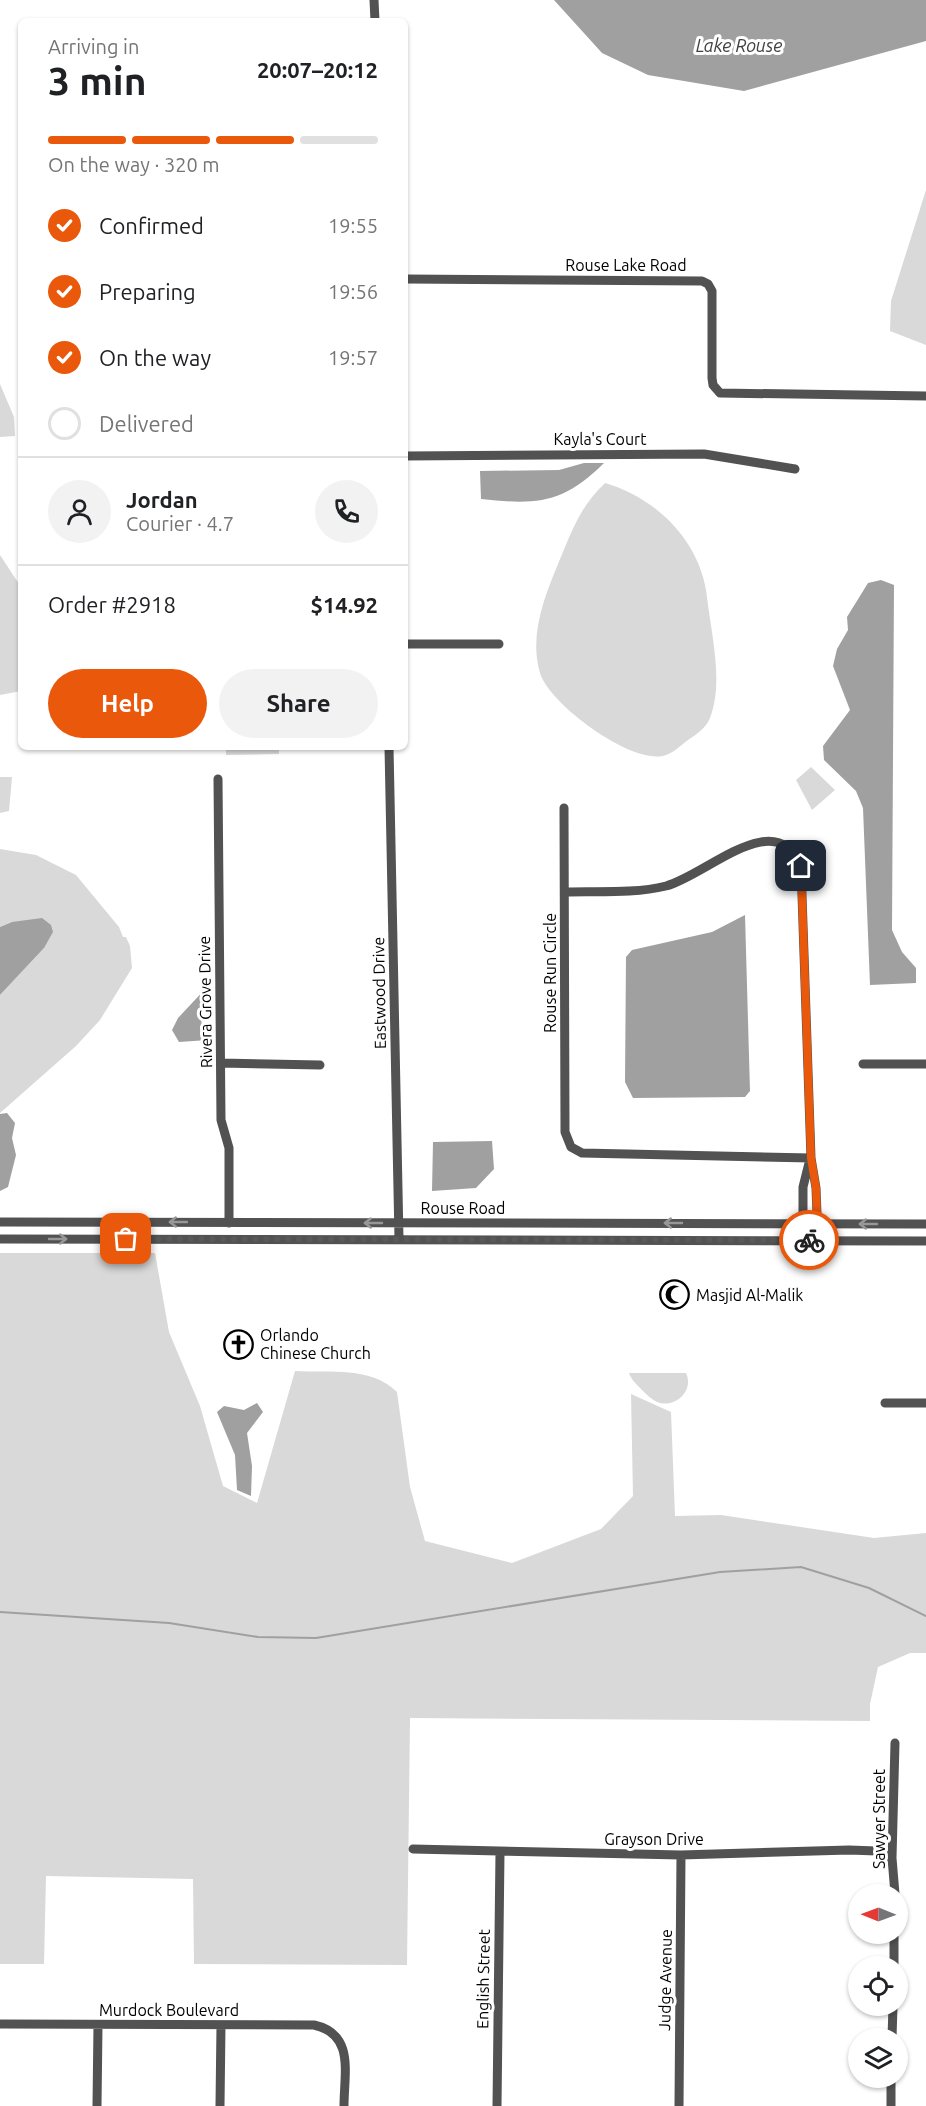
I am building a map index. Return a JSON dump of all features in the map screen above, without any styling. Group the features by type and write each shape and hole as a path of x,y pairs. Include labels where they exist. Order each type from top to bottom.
{"street":[{"path":"374,0 375,18"},
{"name":"Rouse Lake Road","path":"408,279 702,280 712,291 712,378 713,385 720,393 926,396"},
{"name":"Kayla's Court","path":"408,456 704,454 795,469"},
{"path":"408,644 499,644"},
{"name":"Eastwood Drive","path":"389,750 399,1239"},
{"name":"Rivera Grove Drive","path":"218,779 221,1120 229,1148 230,1223"},
{"path":"564,808 565,892"},
{"name":"Rouse Run Circle","path":"811,1158 582,1153 571,1147 566,1132 565,892 632,890 666,886 761,840 782,843 795,851 801,866 811,1158 816,1188 818,1240"},
{"path":"221,1064 320,1065"},
{"path":"863,1064 926,1064"},
{"name":"Rouse Run Circle","path":"803,1240 803,1187 811,1158"},
{"path":"803,1187 816,1188"},
{"name":"Rouse Road","path":"0,1222 926,1224"},
{"name":"Rouse Road","path":"0,1239 926,1241"},
{"path":"885,1403 926,1403"},
{"name":"Sawyer Street","path":"894,1884 892,1858 895,1743"},
{"name":"Grayson Drive","path":"413,1849 681,1855 849,1850 877,1851 892,1858"},
{"name":"English Street","path":"497,2106 500,1852"},
{"name":"Judge Avenue","path":"679,2106 681,1855"},
{"name":"Murdock Boulevard","path":"0,2024 314,2025 327,2028 336,2034 342,2046 345,2060 344,2106"},
{"path":"97,2106 98,2025"},
{"path":"220,2106 221,2025"},
{"path":"891,2088 891,2106"}],"shaded area":[{"path":"926,190 926,345 890,331 891,301"},
{"path":"0,384 14,417 15,436 0,437"},
{"path":"605,483 642,499 659,511 686,541 703,577 715,658 714,704 704,728 666,755 652,756 634,752 594,730 559,701 540,673 536,645 537,631 548,590 577,520"},
{"path":"0,555 18,582 18,692 0,695"},
{"path":"226,750 279,750 279,754 226,755"},
{"path":"811,767 835,790 812,810 796,780"},
{"path":"0,777 12,777 9,811 0,813"},
{"path":"0,849 36,855 76,875 119,927 123,937 126,937 130,946 132,968 100,1020 76,1046 0,1113 0,995 44,948 12,922 0,927"},
{"path":"0,1253 155,1253 169,1332 200,1406 223,1486 257,1503 295,1371 362,1374 387,1384 397,1392 410,1487 425,1541 512,1563 601,1529 633,1496 631,1394 671,1412 675,1516 721,1515 874,1538 926,1533 926,1653 910,1653 878,1667 870,1704 870,1721 410,1718 407,1965 194,1964 193,1879 46,1876 44,1964 0,1964"},
{"path":"629,1373 686,1373 688,1385 678,1400 666,1404 660,1403 645,1393"}],"water":[{"name":"Lake Rouse","path":"554,0 926,0 926,41 744,91 648,75 602,53"},
{"path":"584,463 604,463 575,487 548,499 518,502 481,499 480,471 559,470"},
{"path":"881,580 894,585 892,930 902,952 916,968 916,983 870,985 863,808 856,791 824,760 823,746 850,710 833,666 837,649 848,630 847,617 868,583"},
{"path":"745,915 750,1091 745,1097 633,1098 625,1082 626,957 632,950 712,932"},
{"path":"42,918 51,925 53,932 44,948 0,995 0,927 12,922"},
{"path":"208,986 203,999 201,1021 208,1040 179,1042 172,1030 178,1018"},
{"path":"7,1113 15,1123 12,1138 16,1155 8,1187 0,1191 0,1114"},
{"path":"492,1141 494,1169 476,1188 432,1191 433,1142"},
{"path":"257,1403 263,1412 247,1433 252,1466 251,1496 237,1490 235,1455 217,1412 224,1406 244,1410"}],"waterway":[{"path":"0,1612 169,1623 258,1637 316,1638 720,1572 801,1567 869,1588 926,1616"}],"way so far":[{"path":"126,1239 809,1240"}],"place":[{"name":"Masjid Al-Malik","path":"675,1295"},
{"name":"Orlando Chinese Church","path":"239,1344"}],"route":[{"path":"801,866 811,1158 816,1188 818,1240 809,1240"}]}
